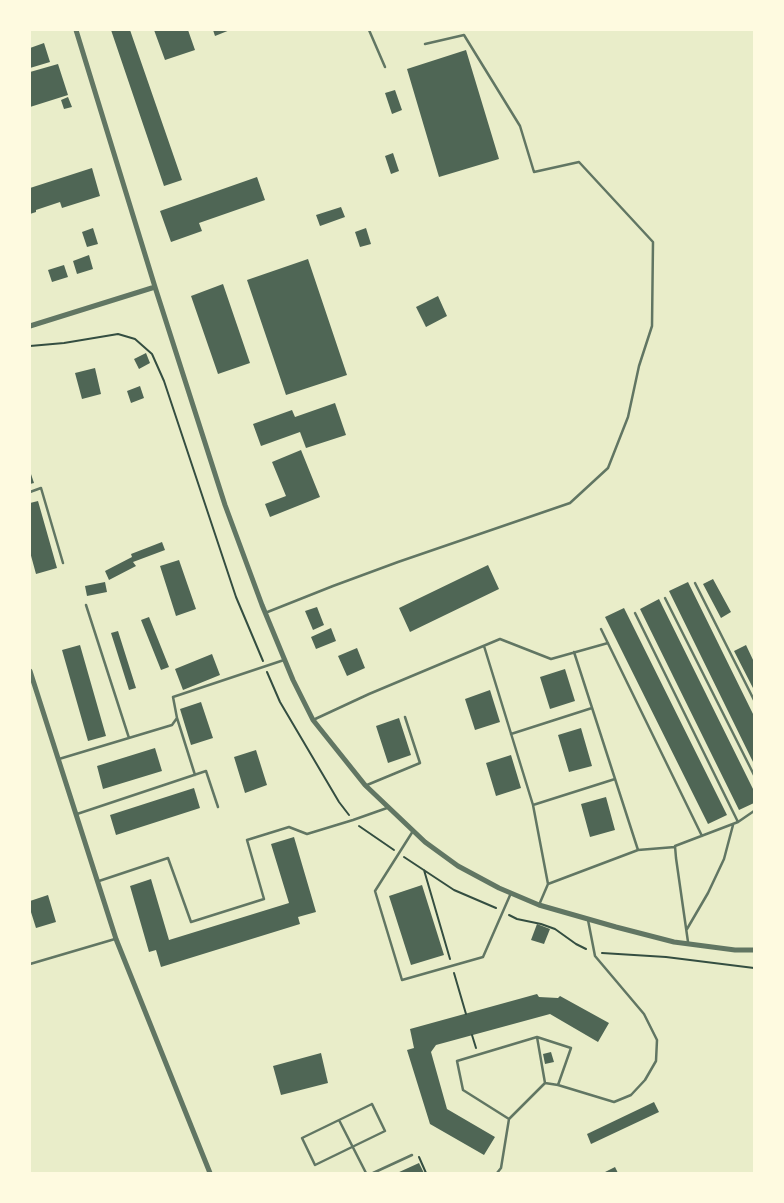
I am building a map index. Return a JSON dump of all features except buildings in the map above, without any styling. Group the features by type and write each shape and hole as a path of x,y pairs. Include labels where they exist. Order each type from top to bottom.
{"street":[{"path":"76,30 155,287 225,505 284,660 313,720 365,785 425,842 458,866 499,888 539,905 674,942 735,950 754,950"},
{"path":"30,326 155,287"},
{"path":"30,670 32,687 58,760 116,939 210,1173"}],"lane":[{"path":"369,30 385,67"},
{"path":"265,613 366,574 570,503 608,468 628,417 639,366 652,326 653,242 579,162 534,172 520,126 464,35 425,44"},
{"path":"30,492 41,488 63,563"},
{"path":"695,583 754,700"},
{"path":"665,598 754,775"},
{"path":"86,605 129,738"},
{"path":"635,613 738,822"},
{"path":"601,629 702,836"},
{"path":"313,720 369,694 500,639 551,659 608,643"},
{"path":"484,646 533,805 548,884 539,905"},
{"path":"574,652 638,850"},
{"path":"195,775 172,697 284,660"},
{"path":"511,734 592,708"},
{"path":"365,785 420,763 405,717"},
{"path":"58,760 172,724 177,718"},
{"path":"76,814 206,771 218,807"},
{"path":"533,805 615,779"},
{"path":"97,881 168,858 191,922 264,898 247,840 289,827 307,834 388,808"},
{"path":"548,884 638,850 675,846 738,822 754,811"},
{"path":"686,930 708,893 724,859 733,824"},
{"path":"413,831 375,891 402,980 483,957 511,893"},
{"path":"675,846 689,944"},
{"path":"544,1083 558,1085 614,1102 631,1095 645,1080 656,1061 657,1040 644,1014 595,956 588,919"},
{"path":"30,964 116,939"},
{"path":"509,1119 463,1090 457,1061 537,1037 572,1048 558,1085"},
{"path":"537,1037 544,1083"},
{"path":"497,1173 502,1168 509,1119 544,1083"},
{"path":"372,1104 385,1131 315,1165 302,1138 339,1120 372,1104"},
{"path":"339,1120 366,1173"},
{"path":"373,1173 412,1155"}],"path":[{"path":"30,346 118,334 135,340 152,354 164,380 236,598 280,702 339,802 358,826 454,890 517,919 555,929 576,944 594,952 754,968"},
{"path":"424,870 466,1014"},
{"path":"472,1035 478,1055"},
{"path":"418,1156 426,1173"}]}
